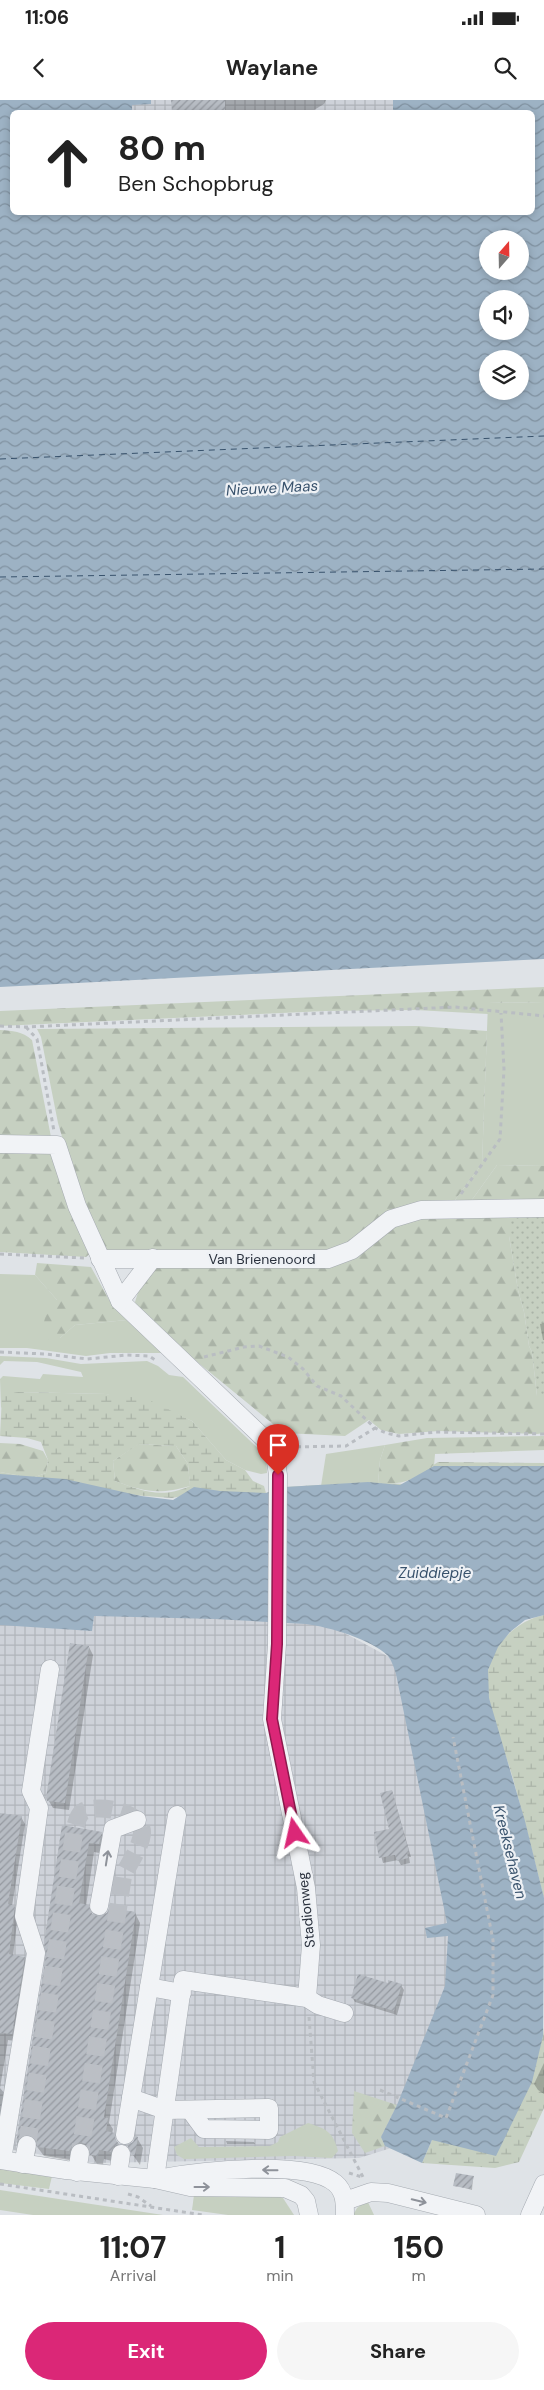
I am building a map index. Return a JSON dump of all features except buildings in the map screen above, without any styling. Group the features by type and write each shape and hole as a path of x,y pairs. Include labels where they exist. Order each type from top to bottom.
{"street":[{"path":"0,1144 57,1145 77,1206 120,1301 274,1448"},
{"name":"Van Brienenoord","path":"100,1259 328,1259 352,1250 391,1220 421,1210 451,1208 544,1208"},
{"path":"120,1301 153,1258"},
{"name":"Stadionweg","path":"274,1448 278,1475 277,1644 272,1719 306,1888 311,1945 307,1998"},
{"path":"50,1669 31,1791 39,1808 24,1916 36,1953 1,2160 77,2172 154,2179 190,2187 285,2188 301,2195 306,2201 309,2215"},
{"path":"124,2134 177,1815"},
{"path":"99,1906 113,1829 137,1820"},
{"path":"154,2179 183,1980 307,1998 318,2006 344,2014"},
{"path":"149,1987 182,1993"},
{"path":"130,2098 165,2110 190,2110"},
{"path":"23,2164 27,2145"},
{"path":"77,2172 80,2153"},
{"path":"118,2176 121,2154"},
{"path":"154,2179 189,2173 266,2169 299,2170 319,2175 336,2183 345,2208 371,2192 388,2193 476,2215"},
{"path":"530,2215 544,2184"}],"path":[{"path":"0,1026 26,1027 455,1007 544,1016"},
{"path":"451,1208 500,1139 504,1069 502,1013"},
{"path":"26,1027 36,1039 57,1145"},
{"path":"0,1254 100,1259"},
{"path":"187,1366 197,1359 244,1346 259,1346 288,1357 303,1369 317,1386 341,1396 376,1428 399,1436 436,1432 544,1434"},
{"path":"0,1352 45,1354 87,1359 142,1356 157,1360"},
{"path":"274,1448 346,1446 376,1428"},
{"path":"380,2090 446,2118 493,1995 493,1940 453,1737"},
{"path":"307,1998 314,2082 363,2177"},
{"path":"0,2184 203,2215"}],"shaded area":[{"path":"131,100 397,100 397,110 132,110"},
{"path":"0,1572 287,1602 428,1678 458,1751 443,2132 359,2158 95,2163 0,2148"}],"green space":[{"path":"544,987 544,1002 488,1003 488,1014 416,1010 326,1011 0,1026 0,1011"},
{"path":"544,1002 544,1166 497,1165 469,1204 452,1204 482,1164 488,1003"},
{"path":"417,1026 487,1031 482,1164 452,1204 434,1204 330,1253 104,1253 75,1181 58,1123 41,1037 37,1029"},
{"path":"0,1030 21,1033 32,1040 51,1137 0,1139"},
{"path":"0,1147 53,1151 92,1252 86,1257 0,1252"},
{"path":"497,1165 544,1166 544,1204 469,1204"},
{"path":"544,1204 544,1396 537,1396 532,1352 529,1346 509,1236 509,1212"},
{"path":"509,1212 509,1236 529,1346 532,1352 537,1396 537,1434 439,1431 399,1434 381,1430 369,1420 345,1436 284,1433 141,1316 135,1302 141,1283 160,1265 307,1265 375,1237 409,1218"},
{"path":"37,1263 91,1267 112,1305 127,1320 75,1325 60,1338 49,1340 44,1329 45,1319 57,1300 35,1275"},
{"path":"0,1274 35,1275 57,1300 60,1338 75,1325 127,1320 162,1353 110,1353 86,1356 27,1348 0,1348"},
{"path":"0,1356 46,1358 81,1364 147,1361 158,1366 169,1375 183,1377 266,1456 267,1473 261,1474 245,1470 226,1460 192,1421 172,1412 106,1394 18,1392 1,1408 0,1379 3,1376 40,1379 43,1374 83,1377 81,1372 37,1362 4,1361 0,1365"},
{"path":"18,1392 106,1394 147,1399 192,1421 226,1460 245,1470 253,1481 264,1486 266,1493 285,1487 368,1482 404,1484 438,1462 544,1463 544,1476 273,1501 188,1495 172,1498 0,1485 0,1472 32,1478 46,1473 48,1460 41,1442 27,1438 0,1436 2,1395","holes":["139,1444 176,1446 188,1464 190,1486 180,1490 161,1493 143,1490 115,1481 113,1461"]},
{"path":"537,1396 544,1396 544,1433 537,1434"},
{"path":"544,1436 544,1450 435,1454 434,1466 413,1478 396,1483 378,1483 380,1460 385,1445 427,1438"},
{"path":"0,1443 20,1444 43,1451 48,1460 46,1473 32,1478 0,1472"},
{"path":"138,1444 176,1446 188,1464 190,1486 169,1491 152,1491 135,1488 115,1481 113,1461"},
{"path":"385,1445 380,1460 378,1483 321,1486 326,1454"},
{"path":"544,1615 544,1898 515,1787 491,1709 487,1684 490,1661 501,1643 525,1622"},
{"path":"544,2027 544,2108 519,2162 495,2168 422,2163 432,2140 543,2036"},
{"path":"354,2091 397,2105 381,2137 385,2146 365,2153 352,2133"},
{"path":"308,2123 325,2129 334,2139 338,2151 332,2158 293,2156 184,2159 177,2155 174,2147 191,2138 199,2147 270,2146 278,2142 280,2137"},
{"path":"0,2169 52,2176 49,2189 0,2183"},
{"path":"0,2190 163,2215 33,2215 0,2210"},
{"path":"194,2195 274,2195 283,2198 294,2215 228,2215 192,2210"},
{"path":"367,2200 374,2215 353,2215 357,2208"}],"water":[{"name":"Nieuwe Maas","path":"0,100 151,100 151,104 132,105 132,110 10,110 10,215 535,215 535,110 393,110 393,100 544,100 544,959 0,987"},
{"name":"Zuiddiepje","path":"434,1466 544,1466 544,1615 525,1620 510,1632 498,1647 488,1670 489,1698 525,1821 544,1898 543,2036 532,2082 496,2156 432,2140 422,2163 385,2146 381,2137 397,2105 445,1986 448,1936 427,1938 425,1928 447,1923 396,1674 388,1656 361,1639 338,1631 306,1624 215,1619 94,1616 92,1631 0,1625 0,1474 65,1479 141,1496 173,1500 194,1487 220,1491 266,1493 285,1487 368,1482 400,1485"}],"ferry route":[{"path":"0,459 544,436"},
{"path":"0,577 544,569"}],"tunnel":[{"path":"27,2145 75,1827 82,1812 91,1809 109,1809 119,1811 136,1820 141,1826 142,1834 137,1850 123,1876 80,2153"}],"route":[{"path":"278,1475 277,1644 272,1719 295,1833"}],"water label":[{"name":"Kreeksehaven","path":"510,1852"}]}
